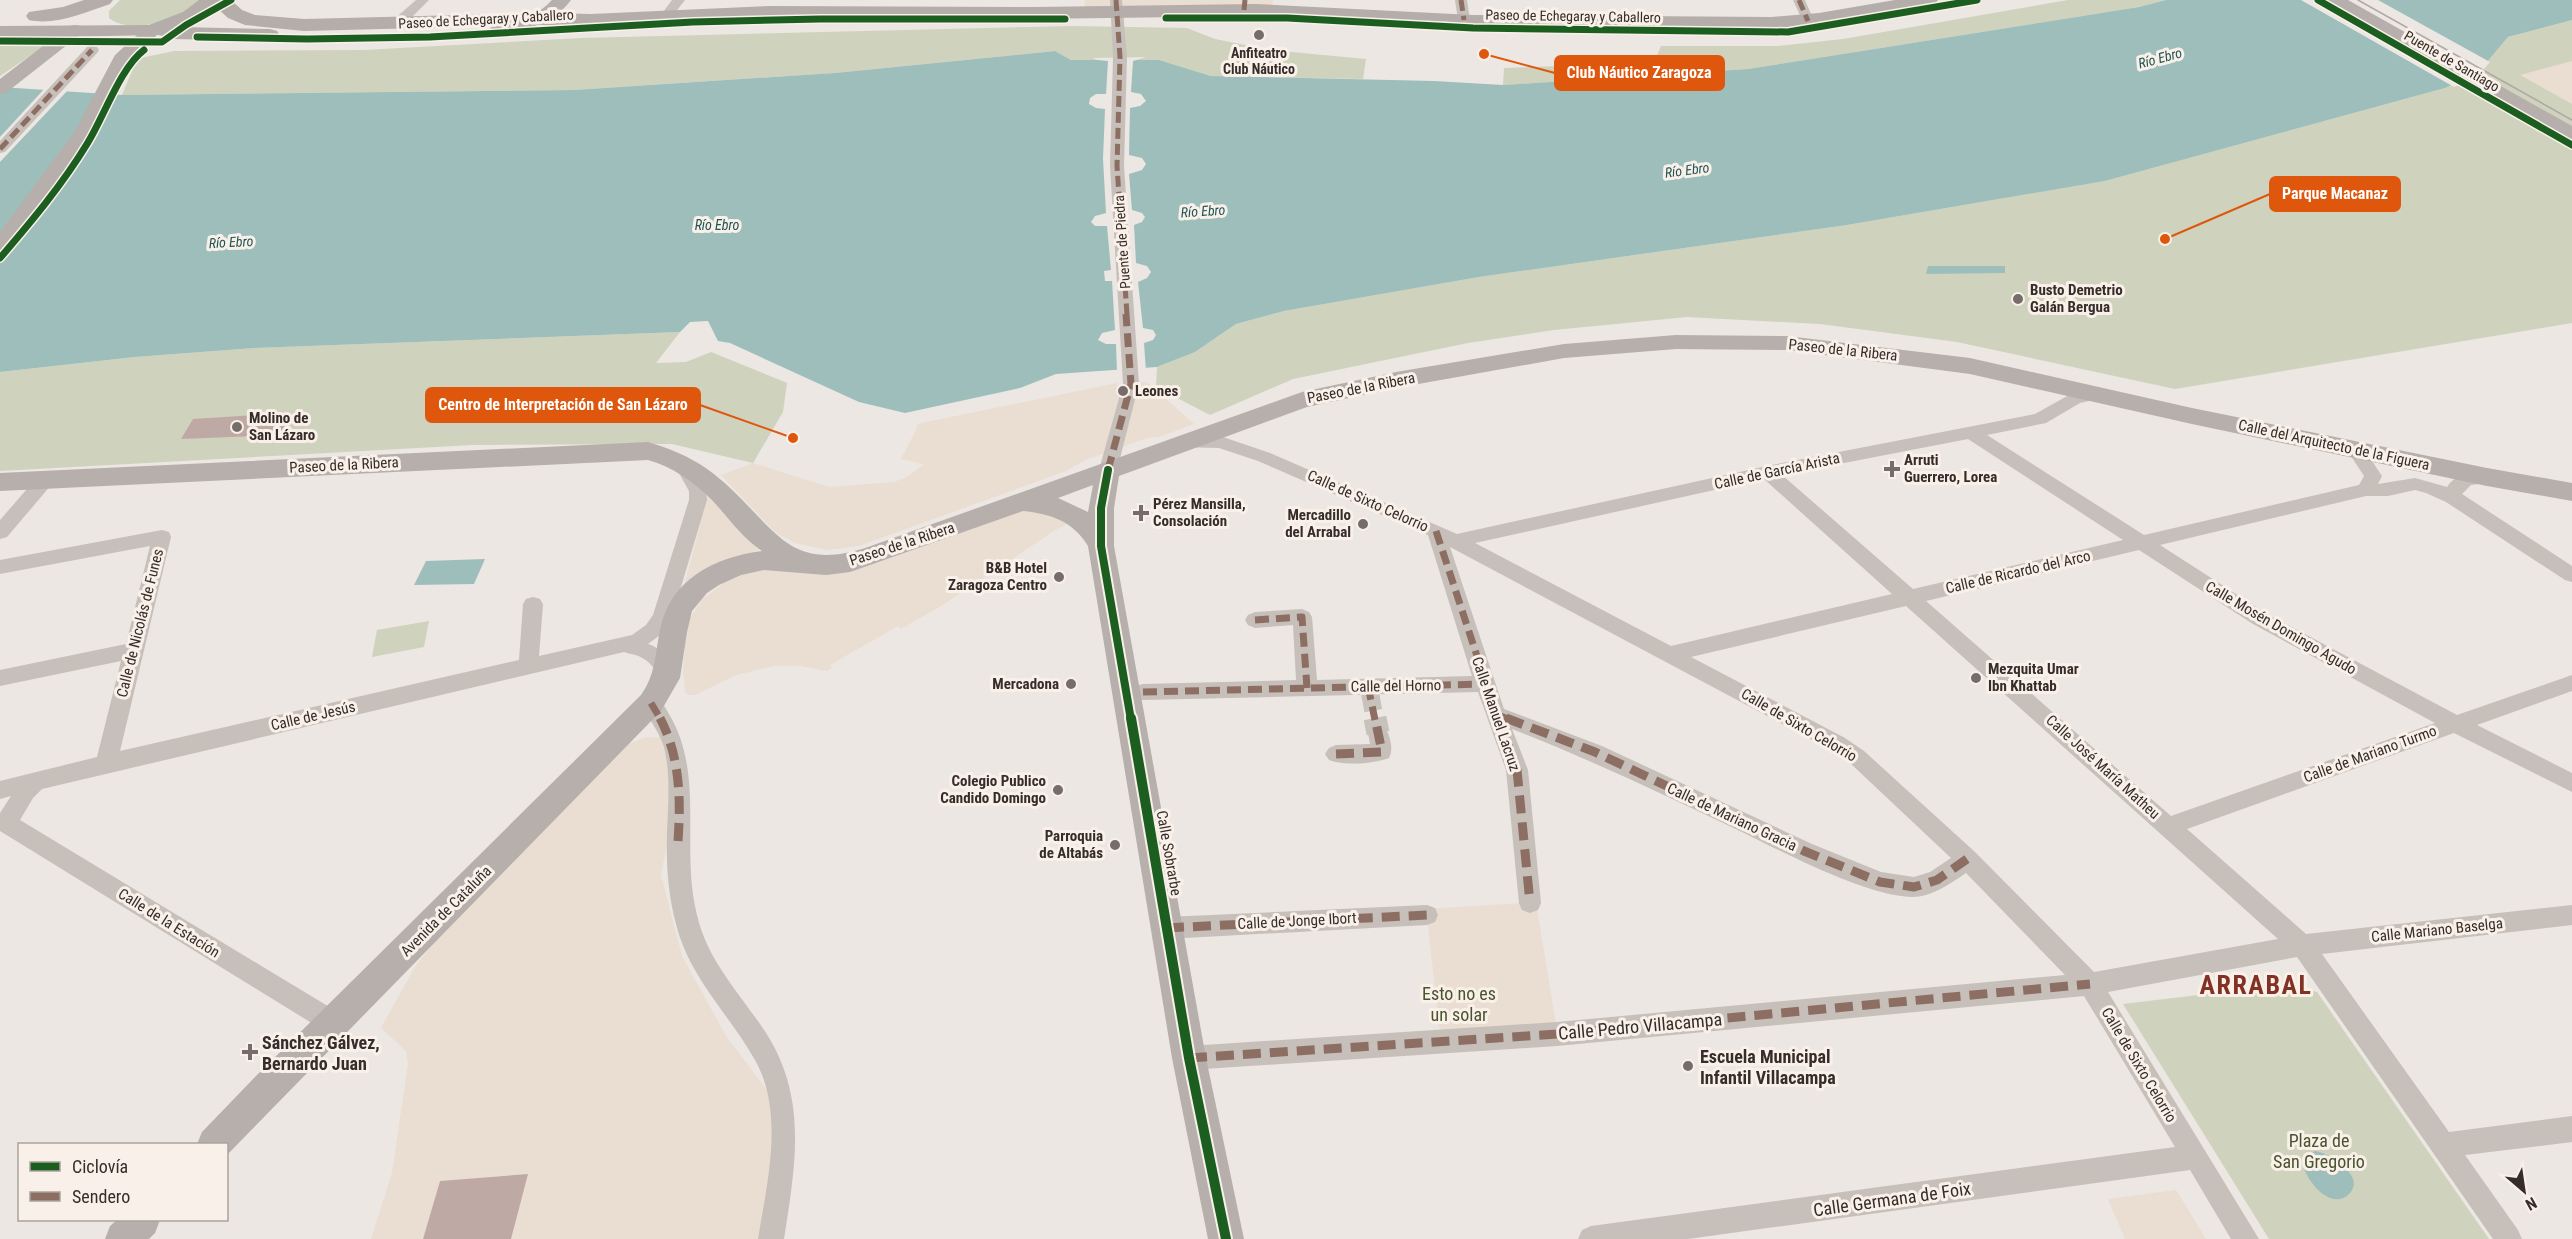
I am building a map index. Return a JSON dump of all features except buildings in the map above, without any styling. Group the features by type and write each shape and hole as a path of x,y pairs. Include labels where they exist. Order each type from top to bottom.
{"main road":[{"path":"0,19 66,12 105,0"},
{"path":"0,88 75,30 105,0"},
{"path":"0,244 41,194 84,132 121,59 156,30 190,16 211,0"},
{"name":"Paseo de Echegaray y Caballero","path":"220,0 243,18 265,23 304,25 539,19 591,20"},
{"path":"499,28 539,19 553,10 562,0"},
{"name":"Paseo de Echegaray y Caballero","path":"75,30 156,30 182,33 291,36 499,28 666,16 828,11 1117,12 1244,5 1464,20 1644,24 1771,23 1808,21 1928,0"},
{"name":"Puente de Santiago","path":"2335,0 2572,134"},
{"path":"0,32 75,30"},
{"name":"Paseo de la Ribera","path":"0,482 648,452 672,458 684,466 719,492 762,538 800,562 833,565 853,562 1284,405 1325,394 1564,351 1676,342 1787,343 1902,356 2019,375 2096,394"},
{"name":"Calle del Arquitecto de la Figuera","path":"2096,394 2356,450 2570,492"},
{"name":"Calle Sobrarbe","path":"1108,470 1101,508 1101,546 1189,1058 1226,1239"},
{"name":"Calle Sobrarbe","path":"1021,502 1045,504 1071,512 1088,526 1101,546"},
{"name":"Avenida de Cataluña","path":"215,1143 332,1022 400,957 651,703 662,689 669,672 674,630 681,608 707,580 737,565 752,562 780,560 800,562"},
{"path":"123,1239 141,1221"}],"street":[{"path":"397,24 423,0"},
{"path":"666,16 680,0"},
{"path":"1461,0 1464,20"},
{"path":"1799,0 1808,21"},
{"name":"Puente de Piedra","path":"1108,470 1131,384 1117,166 1120,57 1117,12"},
{"path":"0,149 92,50"},
{"name":"Calle de García Arista","path":"1445,536 2040,419 2075,399 2096,394"},
{"name":"Calle Mosén Domingo Agudo","path":"1971,433 2260,619 2455,724 2572,783"},
{"name":"Calle de Sixto Celorrio","path":"1175,444 1220,442 1340,488 1445,536 1838,744 1857,757 1967,859 2090,984 2246,1239"},
{"path":"2356,450 2373,476 2366,490"},
{"path":"627,645 653,630 662,617 698,500 698,491 684,466"},
{"name":"Calle José María Matheu","path":"1767,472 2302,945"},
{"path":"2487,477 2458,483 2453,490 2452,497 2572,575"},
{"path":"0,532 9,512 46,479"},
{"name":"Calle de Ricardo del Arco","path":"1670,654 2366,490 2421,485 2452,497"},
{"name":"Calle Manuel Lacruz","path":"1445,536 1485,684 1517,770 1530,903"},
{"name":"Calle de Nicolás de Funes","path":"0,567 162,537 132,651 106,764"},
{"path":"528,667 533,604"},
{"path":"1255,620 1302,617 1307,688"},
{"path":"627,645 651,653 669,672"},
{"name":"Calle de Jesús","path":"0,790 627,645"},
{"path":"0,678 132,651"},
{"name":"Calle de Mariano Turmo","path":"2169,826 2572,683"},
{"name":"Calle del Horno","path":"1143,692 1307,688 1369,690 1485,684"},
{"path":"651,703 665,724 674,747 681,803 678,841 680,882 684,913 692,940 709,975 770,1061 780,1093 783,1131 771,1239"},
{"name":"Calle de Mariano Gracia","path":"1498,715 1595,752 1804,851 1880,882 1914,887 1937,880 1967,859"},
{"path":"1336,754 1384,745"},
{"path":"3,822 35,782"},
{"name":"Calle de la Estación","path":"3,822 332,1022"},
{"name":"Calle de Jonge Ibort","path":"1166,928 1427,915"},
{"name":"Calle Mariano Baselga","path":"2302,945 2572,915"},
{"path":"2090,984 2302,945 2509,1239"},
{"name":"Calle Pedro Villacampa","path":"1189,1058 1557,1034 2090,984"},
{"path":"2444,1145 2572,1129"},
{"name":"Calle Germana de Foix","path":"1591,1239 2194,1157"}],"green space":[{"path":"120,0 202,0 171,19 144,25 130,25 109,18 109,11"},
{"path":"2068,0 2166,0 2139,7 1748,69 1503,85 1504,68 1588,65 1657,56 1661,46 1778,46 1843,39"},
{"path":"2572,20 2572,323 2175,389 1957,342 1820,324 1687,317 1554,330 1468,343 1293,379 1210,415 1156,387 1157,367 1195,352 1236,324 1284,311 1479,277 1847,225 2105,181 2445,88 2477,74 2508,37"},
{"path":"1072,26 1187,28 1215,39 1270,50 1366,59 1363,79 1211,76 1159,60 1071,60 1055,51 835,73 574,90 122,95 135,64 141,58 174,51 364,50 581,38"},
{"path":"29,39 43,47 0,76 0,41"},
{"path":"680,332 656,363 686,362 711,352 787,383 783,412 753,463 672,444 472,445 0,471 0,372 135,357 255,348"},
{"path":"429,621 424,647 372,657 377,630"},
{"name":"Plaza de San Gregorio","path":"2291,984 2317,992 2489,1239 2269,1239 2123,1004"}],"shaded area":[{"path":"1085,0 1273,0 1272,11 1084,12"},
{"path":"2572,61 2572,104 2520,75"},
{"path":"1147,382 1194,424 1085,460 1066,471 859,546 827,550 795,543 775,532 721,475 753,463 829,487 894,482 907,477 924,464 901,459 917,424 1117,383 1117,385"},
{"path":"708,495 762,549 746,554 684,586"},
{"path":"1025,510 1074,521 1057,529 941,606 901,629 898,626 830,665 832,668 827,671 801,666 774,666 736,675 695,695 685,692 683,669 687,623 702,600 726,581 747,572 789,567"},
{"path":"670,736 679,776 661,875 682,956 726,1036 782,1110 771,1239 511,1239 527,1174 440,1181 423,1239 371,1239 392,1173 408,1064 406,1051 381,1028 415,967 454,916 620,747 644,738"},
{"path":"1536,902 1559,1043 1440,1032 1426,909"},
{"path":"2176,1190 2206,1239 2125,1239 2108,1199"}],"water":[{"name":"Río Ebro","path":"2166,0 2572,0 2572,20 2508,37 2477,74 2445,88 2105,181 1847,225 1479,277 1284,311 1236,324 1195,352 1157,367 1056,374 1020,388 905,413 859,402 730,343 718,341 708,321 690,322 680,332 255,348 135,357 0,372 0,87 122,95 574,90 835,73 1055,51 1071,60 1159,60 1211,76 1434,81 1503,85 1748,69 2139,7"},
{"path":"1928,266 2005,266 2005,273 1926,274"},
{"path":"485,559 474,584 414,585 426,561"},
{"path":"2315,1151 2329,1156 2345,1167 2353,1181 2353,1188 2348,1195 2341,1199 2333,1199 2326,1196 2312,1183 2302,1161"}],"pier":[{"path":"2301,0 2378,0 2490,62 2478,76 2454,87"},
{"path":"1146,57 1133,61 1131,92 1141,94 1146,101 1140,106 1130,108 1129,155 1142,158 1146,164 1142,170 1129,174 1132,210 1142,213 1145,217 1142,222 1134,225 1136,263 1147,266 1151,272 1147,278 1138,282 1143,328 1153,330 1156,335 1153,340 1144,343 1146,371 1117,373 1116,344 1106,344 1098,340 1102,333 1115,330 1112,281 1105,281 1104,271 1111,270 1107,226 1095,226 1091,222 1095,216 1106,213 1103,159 1105,109 1089,104 1090,98 1096,94 1106,94 1108,61 1093,58"},
{"path":"46,87 69,89 0,162 0,137"}],"tunnel":[{"path":"1370,693 1375,720"},
{"path":"1375,718 1378,733"}],"tram line":[{"path":"2358,0 2572,120"}],"marked path":[{"path":"1108,470 1131,384 1117,166 1120,57 1116,0"},
{"path":"1244,10 1245,0"},
{"path":"1461,0 1464,20"},
{"path":"1799,0 1808,21"},
{"path":"0,149 92,50"},
{"path":"1436,531 1485,684 1517,770 1530,903"},
{"path":"1255,620 1302,617 1307,688"},
{"path":"1143,692 1485,684"},
{"path":"1336,754 1382,752 1368,686"},
{"path":"651,703 661,720 674,753 680,804 678,841"},
{"path":"1498,715 1595,752 1804,851 1880,882 1914,887 1937,880 1967,859"},
{"path":"1166,928 1427,915"},
{"path":"1189,1058 1557,1034 2090,984"}],"cycle path":[{"path":"0,41 162,42 186,25 231,0"},
{"path":"1166,18 1287,18 1473,28 1788,32 1977,0"},
{"path":"2318,0 2572,145"},
{"path":"197,37 307,39 430,37 693,22 820,19 1065,19"},
{"path":"0,258 32,221 76,162 101,121 129,65 144,50"},
{"path":"1108,470 1101,508 1101,546 1189,1058 1226,1239"}],"place":[{"name":"Anfiteatro Club Náutico","path":"1259,35"},
{"name":"Club Náutico Zaragoza","path":"1484,54"},
{"name":"Parque Macanaz","path":"2165,239"},
{"name":"Busto Demetrio Galán Bergua","path":"2018,299"},
{"name":"Leones","path":"1123,391"},
{"name":"Molino de San Lázaro","path":"237,427"},
{"name":"Centro de Interpretación de San Lázaro","path":"793,438"},
{"name":"Arruti Guerrero, Lorea","path":"1892,469"},
{"name":"Pérez Mansilla, Consolación","path":"1141,513"},
{"name":"Mercadillo del Arrabal","path":"1363,524"},
{"name":"B&B Hotel Zaragoza Centro","path":"1059,577"},
{"name":"Mezquita Umar Ibn Khattab","path":"1976,678"},
{"name":"Mercadona","path":"1071,684"},
{"name":"Colegio Publico Candido Domingo","path":"1058,790"},
{"name":"Parroquia de Altabás","path":"1115,845"},
{"name":"Sánchez Gálvez, Bernardo Juan","path":"250,1052"},
{"name":"Escuela Municipal Infantil Villacampa","path":"1688,1066"}],"district":[{"name":"ARRABAL","path":"2256,985"}],"park label":[{"name":"Esto no es un solar","path":"1459,1003"}]}
